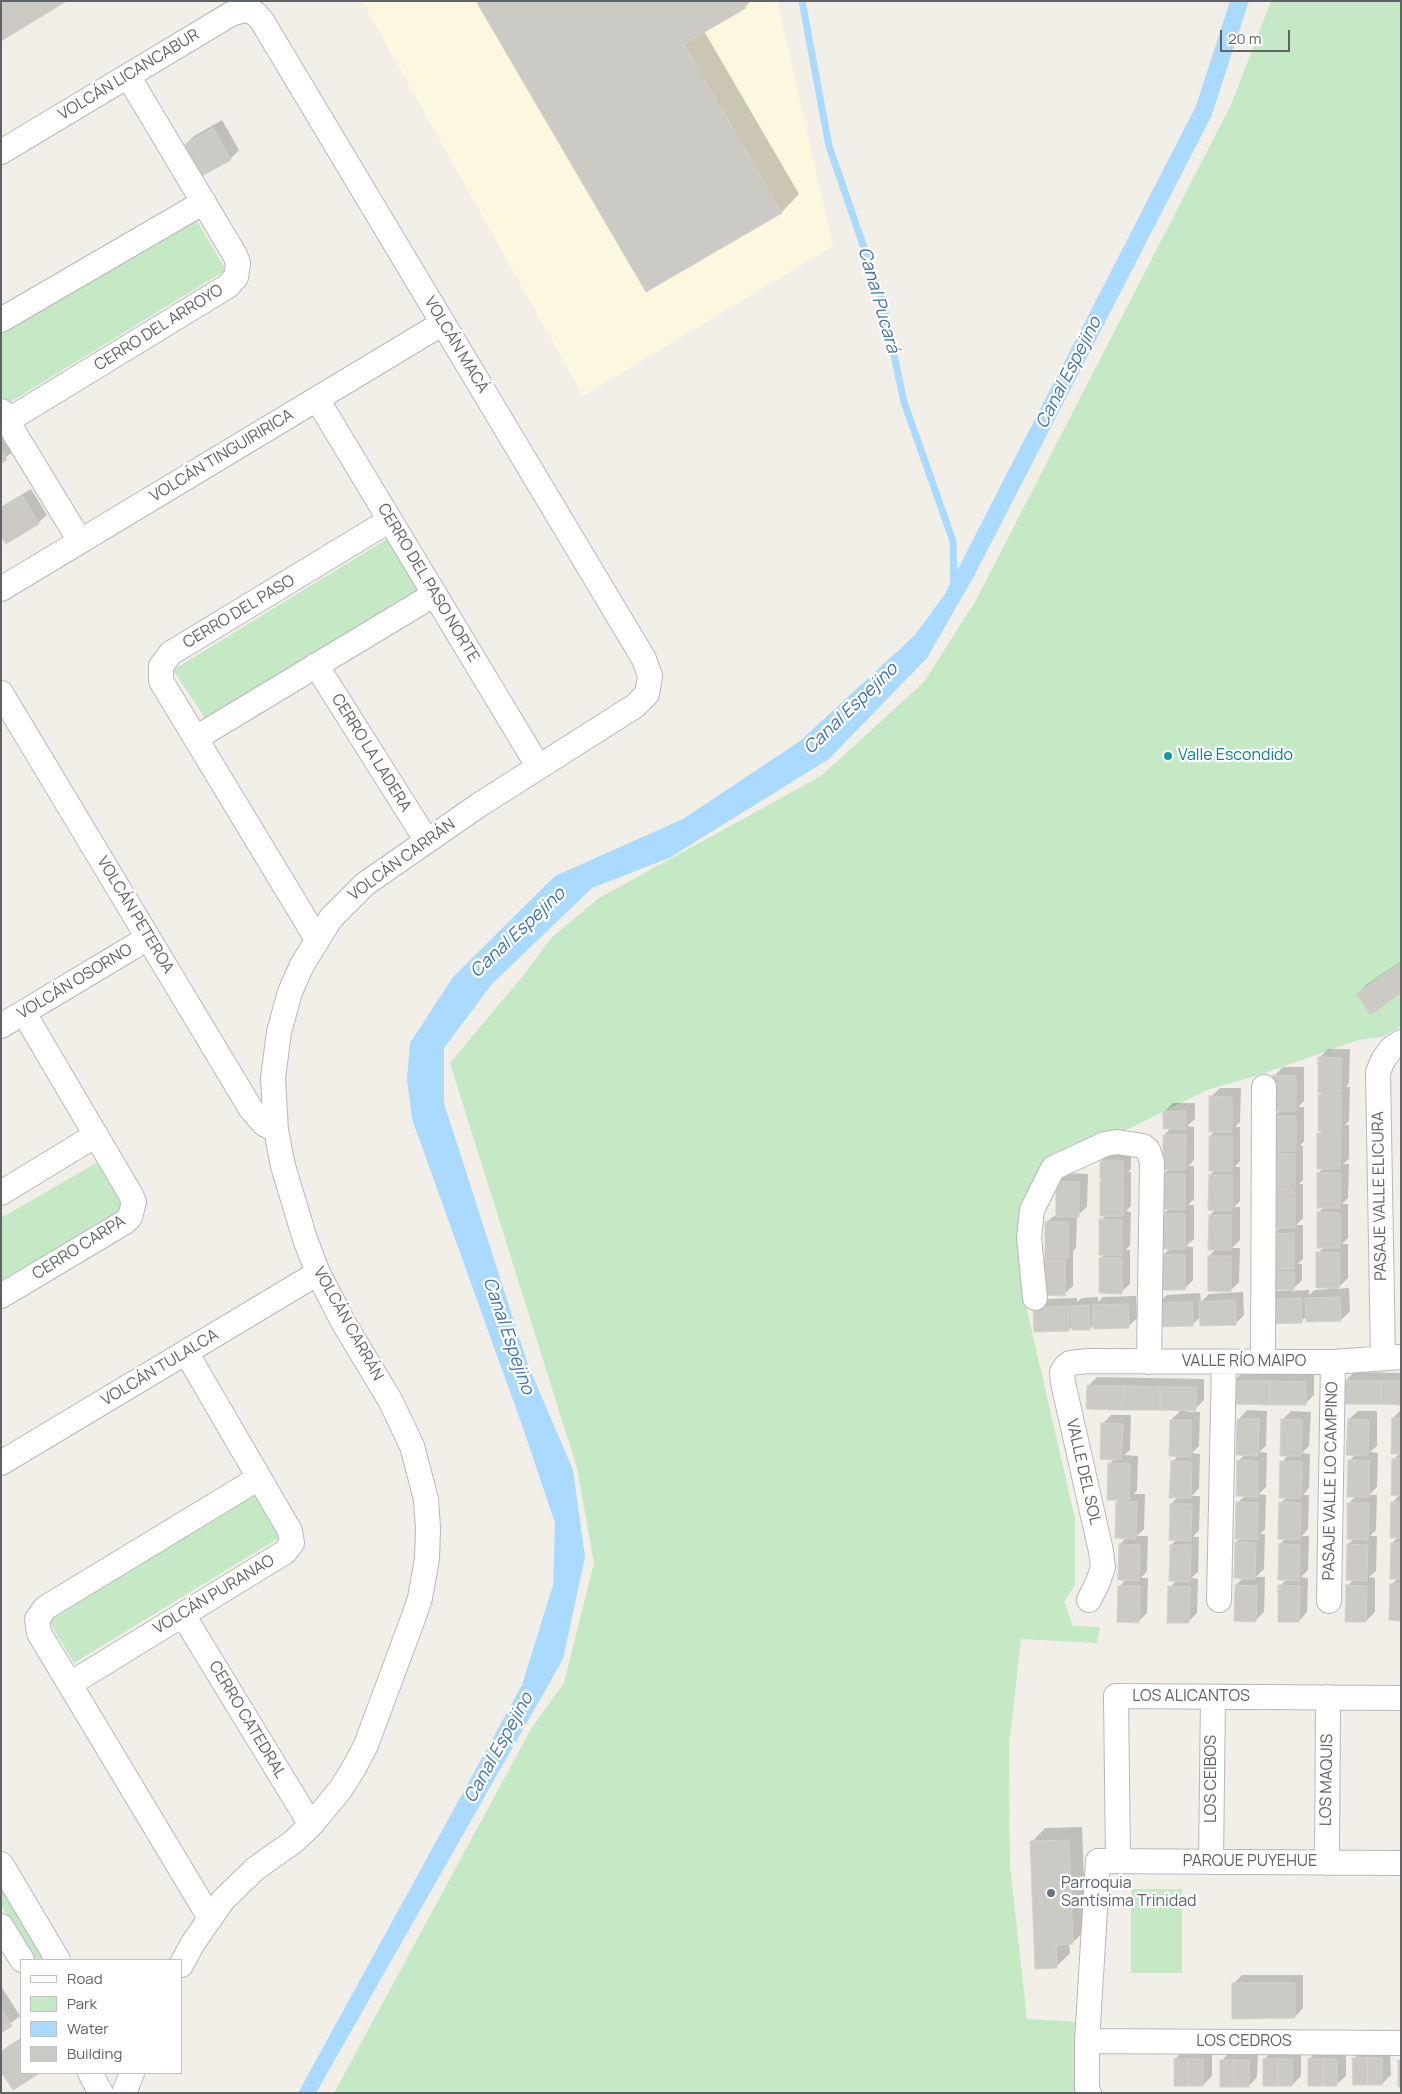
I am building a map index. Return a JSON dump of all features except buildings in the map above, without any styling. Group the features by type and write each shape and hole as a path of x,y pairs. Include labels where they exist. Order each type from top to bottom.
{"street":[{"name":"VOLCÁN LICANCABUR","path":"1,152 230,14 252,6"},
{"name":"VOLCÁN MACÁ","path":"252,6 644,659 650,676 650,685"},
{"name":"CERRO DEL ARROYO","path":"80,541 4,416 233,282 238,271 238,262 128,76"},
{"path":"1,320 204,202"},
{"name":"VOLCÁN TINGUIRIRICA","path":"1,588 442,323"},
{"name":"CERRO DEL PASO NORTE","path":"317,399 538,766"},
{"name":"CERRO DEL PASO","path":"317,939 161,681 161,666 171,653 390,520"},
{"path":"196,738 435,594"},
{"name":"CERRO LA LADERA","path":"316,666 427,841"},
{"name":"VOLCÁN CARRÁN","path":"182,1963 210,1918 239,1883 311,1825 340,1790 366,1745 420,1598 428,1544 426,1499 412,1446 390,1400 343,1322 318,1273 293,1202 283,1166 276,1130 273,1078 283,1012 295,979 331,918 360,889 538,766 635,706 647,694 650,685"},
{"name":"VOLCÁN PETEROA","path":"1,693 256,1117 264,1124 276,1130"},
{"name":"VOLCÁN OSORNO","path":"1,1026 148,938"},
{"name":"CERRO CARPA","path":"1,1296 125,1222 130,1217 134,1202 24,1013"},
{"name":"PASAJE VALLE ELICURA","path":"1392,1358 1378,1072 1383,1060 1392,1048 1401,1042"},
{"path":"1263,1362 1264,1087"},
{"path":"1,1193 96,1135"},
{"path":"1035,1298 1029,1238 1032,1210 1053,1168 1105,1144 1117,1142 1144,1146 1148,1150 1152,1162 1149,1362"},
{"name":"VOLCÁN TULALCA","path":"1,1462 318,1273"},
{"name":"VOLCÁN PURANAO","path":"70,1684 289,1548 292,1537 290,1531 186,1352"},
{"name":"VALLE RÍO MAIPO","path":"1088,1361 1333,1362 1392,1358"},
{"name":"VALLE DEL SOL","path":"1088,1361 1070,1363 1062,1372 1103,1567 1089,1600"},
{"path":"1219,1600 1224,1362"},
{"name":"PASAJE VALLE LO CAMPINO","path":"1329,1601 1333,1362"},
{"path":"210,1918 39,1633 37,1619 40,1613 259,1478"},
{"name":"CERRO CATEDRAL","path":"183,1615 311,1825"},
{"name":"LOS ALICANTOS","path":"1108,1861 1116,1696 1401,1698"},
{"name":"LOS CEIBOS","path":"1212,1862 1213,1697"},
{"name":"LOS MAQUIS","path":"1326,1863 1328,1697"},
{"path":"1089,2093 1087,2088 1087,2041 1108,1861"},
{"name":"PARQUE PUYEHUE","path":"1108,1861 1401,1863"},
{"path":"1,1864 9,1896 57,1959"},
{"path":"1,1926 21,1959"},
{"name":"LOS CEDROS","path":"1087,2041 1401,2043"},
{"path":"91,2074 102,2093"}],"shaded area":[{"path":"362,1 777,1 833,246 583,396"}],"green space":[{"path":"1271,1 1401,1 1401,1026 1382,1037 1358,1040 1265,1073 1207,1090 1082,1152 1035,1198 1023,1292 1075,1519 1075,1585 1064,1602 1073,1626 1100,1627 1097,1643 1021,1639 1009,1746 1010,1866 1027,2019 1079,2022 1081,2093 334,2093 531,1729 564,1683 594,1563 577,1468 450,1063 522,977 552,937 599,898 821,776 924,682 975,602 1231,105"},
{"path":"197,221 226,270 7,404 1,395 1,330"},
{"path":"392,536 419,589 205,718 173,670"},
{"path":"98,1162 123,1208 1,1281 1,1218"},
{"path":"256,1493 282,1536 74,1663 49,1621"},
{"path":"1,1888 43,1959 33,1959 1,1905"},
{"path":"1131,1889 1182,1889 1182,1973 1131,1973"}],"water":[{"name":"Canal Espejino","path":"1230,1 1249,1 1211,117 974,576 927,658 829,759 669,858 592,888 492,984 444,1048 444,1103 528,1365 573,1470 585,1557 563,1659 316,2093 298,2093 522,1685 553,1585 555,1523 523,1428 412,1119 407,1079 410,1043 453,977 555,876 683,819 800,741 915,635 945,594 1196,106"}],"waterway":[{"name":"Canal Pucará","path":"802,1 829,146 883,303 904,402 953,541 954,586"}],"place":[{"name":"Valle Escondido","path":"1168,756"},
{"name":"Parroquia Santísima Trinidad","path":"1051,1893"}]}
